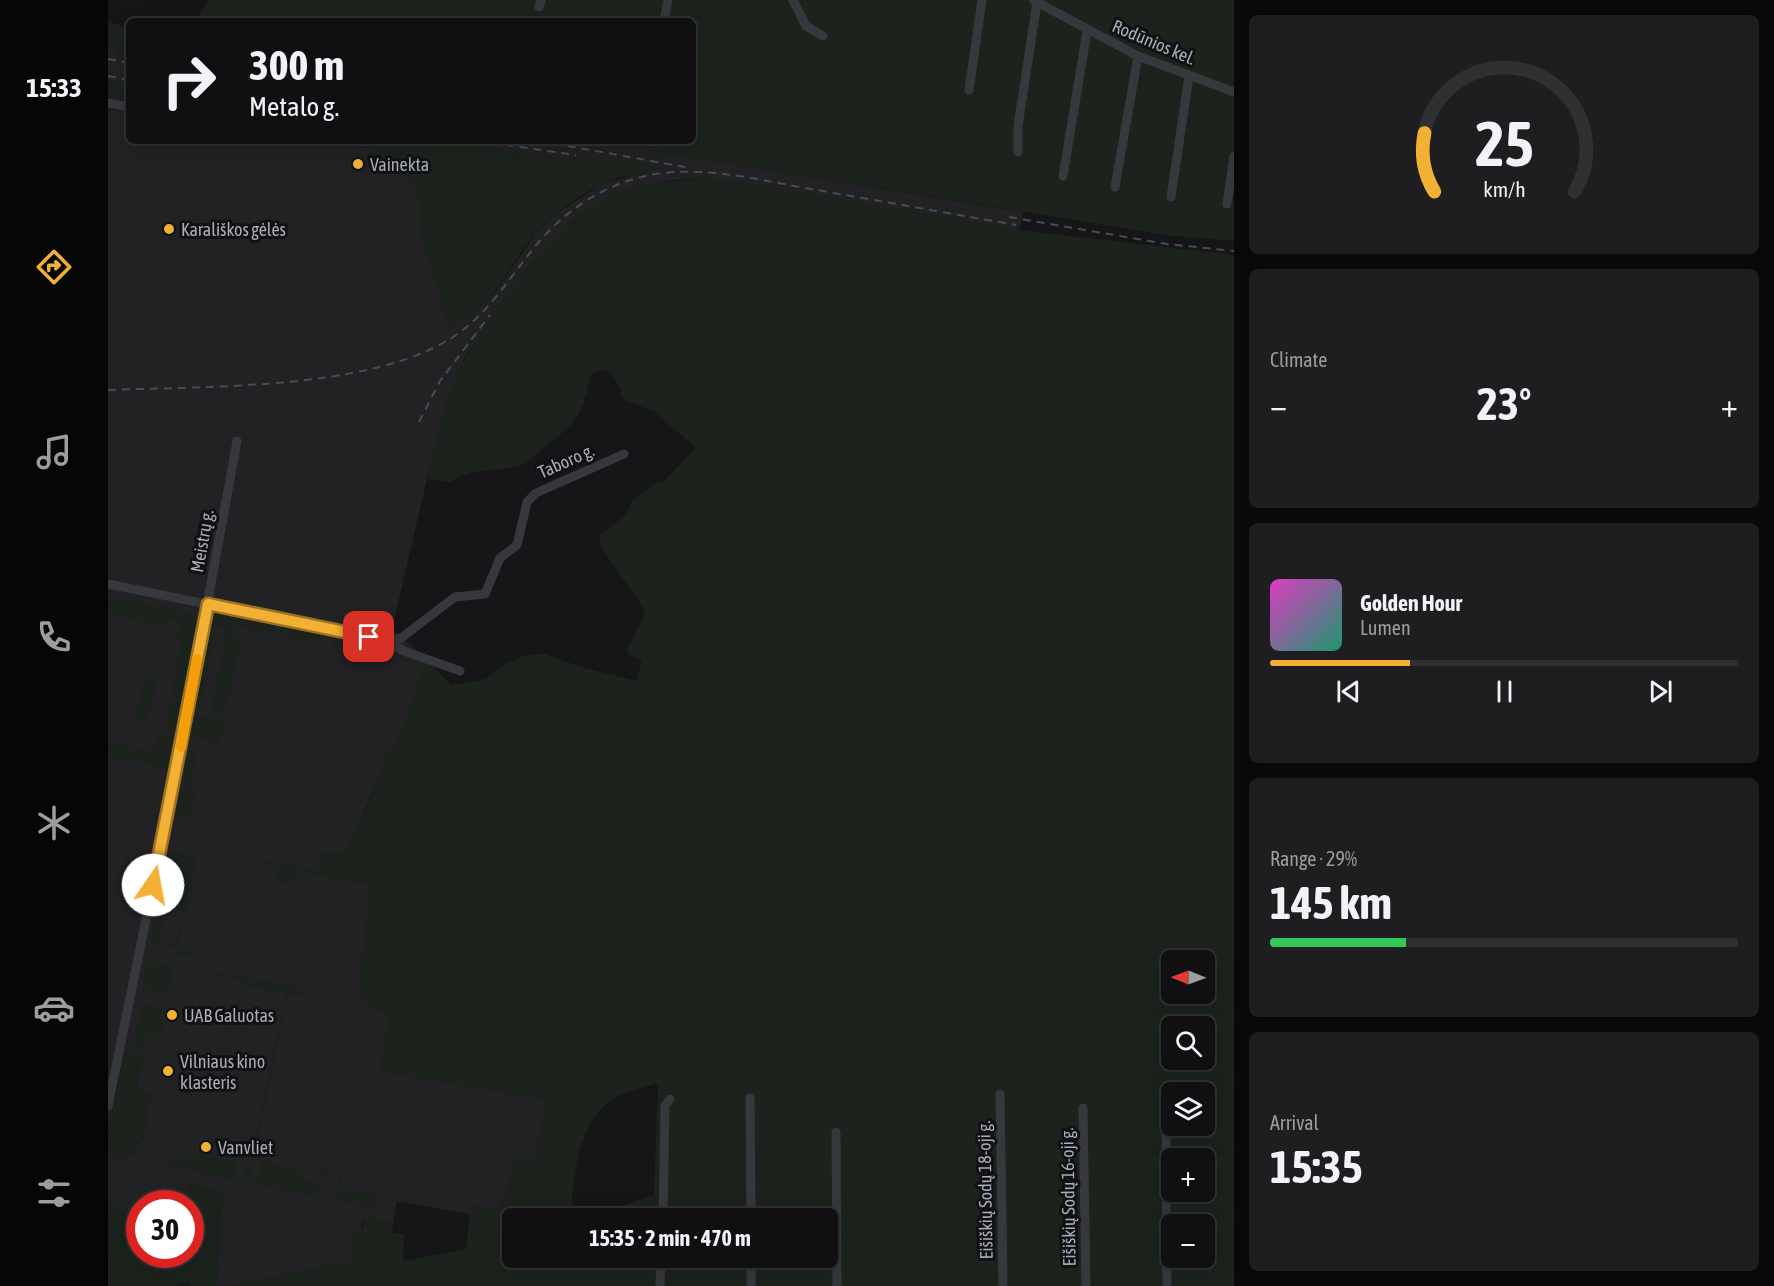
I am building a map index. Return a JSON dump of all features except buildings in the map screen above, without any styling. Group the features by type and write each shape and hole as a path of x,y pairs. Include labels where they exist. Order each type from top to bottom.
{"street":[{"path":"665,18 668,0"},
{"path":"793,0 806,26 823,36"},
{"path":"969,90 982,0"},
{"path":"1018,152 1017,126 1035,1"},
{"name":"Rodūnios kel.","path":"1035,1 1087,31 1138,56 1234,92"},
{"path":"1064,176 1087,31"},
{"path":"1115,187 1138,56"},
{"path":"1171,197 1189,76"},
{"path":"108,103 126,107"},
{"path":"1227,204 1234,156"},
{"name":"Meistrų g.","path":"108,1106 208,604 237,441"},
{"name":"Taboro g.","path":"387,641 401,638 455,597 485,594 500,558 517,545 526,502 536,493 624,454"},
{"path":"108,584 387,641 404,651 460,671"},
{"name":"Eišiškių Sodų 18-oji g.","path":"1000,1094 1002,1286"},
{"path":"750,1098 751,1208"},
{"path":"663,1208 665,1106 670,1099"},
{"name":"Eišiškių Sodų 16-oji g.","path":"1083,1108 1086,1286"},
{"path":"836,1132 837,1286"},
{"path":"1166,1136 1167,1286"},
{"path":"660,1286 661,1268"},
{"path":"751,1268 751,1286"}],"shaded area":[{"path":"209,0 1234,0 1234,241 1172,236 613,144 696,144 696,18 197,18"},
{"path":"108,22 126,26 126,58 118,57 119,49 108,44"},
{"path":"108,44 119,49 118,57 126,58 126,83 108,80"},
{"path":"108,80 126,83 126,101 108,98"},
{"path":"108,108 126,111 126,144 345,144 374,149 379,167 408,177 416,186 420,203 421,237 468,320 496,291 537,232 556,214 602,184 660,168 627,162 535,156 468,144 613,144 1023,212 1019,230 742,182 701,179 672,180 623,190 573,220 525,271 465,357 453,384 427,479 392,629 429,662 404,734 370,798 346,854 372,883 363,996 371,997 391,1014 380,1071 545,1099 536,1163 516,1159 501,1211 472,1205 470,1214 397,1201 393,1223 364,1218 349,1262 230,1286 216,1286 222,1190 204,1197 204,1190 126,1190 126,1211 111,1208 113,1199 108,1196 108,1155 125,1158 143,1138 151,1094 136,1091 142,1058 123,1056 108,1132"},
{"path":"345,144 468,144 535,156 627,162 660,167 609,181 565,207 537,232 477,311 449,329 421,237 420,203 416,186 408,177 379,167 374,149"},
{"path":"701,179 742,182 1019,230 1234,255 1234,1286 230,1286 349,1262 354,1228 363,1228 364,1218 393,1223 392,1233 404,1234 403,1261 466,1249 471,1205 501,1211 516,1159 536,1162 544,1099 380,1071 391,1014 370,1009 371,997 362,996 362,1008 289,994 249,1184 242,1182 246,1163 250,1164 284,993 242,985 242,980 175,968 176,965 300,987 309,996 358,1005 369,885 295,871 292,885 276,883 279,866 217,853 219,842 227,843 225,853 316,870 320,852 346,853 381,776 379,775 387,748 394,750 425,666 400,660 401,655 429,662 451,685 486,679 507,663 526,655 545,654 581,667 637,681 642,660 628,654 627,649 645,613 600,546 600,535 625,516 633,500 656,483 664,481 696,448 655,412 624,400 613,376 604,370 591,374 580,412 569,426 523,464 517,467 467,474 451,482 427,479 454,381 480,333 520,278 564,229 586,210 618,192 666,182","holes":["658,1083 654,1195 617,1208 838,1208 838,1268 502,1268 502,1208 571,1208 583,1139 598,1112 621,1095"]},
{"path":"108,596 192,613 190,633 194,613 198,616 172,769 168,768 174,731 165,729 182,639 176,638 181,621 169,618 166,630 160,630 161,625 108,614"},
{"path":"217,610 270,621 274,630 271,634 235,627 232,639 240,641 225,714 211,711 227,630 208,625 211,612"},
{"path":"282,624 322,632 320,643 279,636"},
{"path":"208,634 214,635 201,706 198,708 194,702"},
{"path":"334,634 381,644 378,655 332,646"},
{"path":"148,674 158,676 147,724 138,722 136,719 143,679"},
{"path":"195,716 225,721 219,744 191,736 191,720"},
{"path":"158,732 173,734 166,768 108,756 108,743 154,751"},
{"path":"191,747 198,748 189,790 196,792 191,818 177,815"},
{"path":"170,851 197,856 179,948 196,952 195,958 175,954 176,949 162,947 163,941 175,944 181,909 166,906 158,946 151,945"},
{"path":"147,961 174,966 169,992 143,988"},
{"path":"142,1003 167,1008 161,1038 147,1035 144,1050 134,1048"},
{"path":"127,1053 140,1055 142,1058 136,1090 152,1094 143,1138 138,1142 137,1154 125,1158 108,1155 108,1132 123,1056"},
{"path":"187,1153 237,1162 233,1180 163,1165 164,1159 185,1163"},
{"path":"261,1161 302,1170 301,1179 318,1182 321,1169 343,1173 341,1188 380,1196 376,1207 370,1208 335,1201 340,1176 325,1174 315,1196 256,1185"},
{"path":"190,1185 222,1190 216,1286 191,1286 186,1283 176,1286 108,1286 108,1196 113,1198 112,1208 126,1211 126,1268 204,1268 204,1190 189,1190"}],"railway":[{"path":"108,59 126,62"},
{"path":"108,76 126,79"},
{"path":"499,144 576,155"},
{"path":"557,144 685,167"},
{"path":"108,390 240,386 288,382 381,367 422,353 456,335 480,315 538,243 561,219 602,192 633,179 650,175 670,172 731,175 1016,225"},
{"path":"1009,217 1167,244 1234,251"},
{"path":"419,422 440,381 490,315"}],"slow traffic":[{"path":"181,747 197,659"}],"place":[{"name":"Vainekta","path":"358,164"},
{"name":"Karališkos gėlės","path":"169,229"},
{"name":"UAB Galuotas","path":"172,1015"},
{"name":"Vilniaus kino klasteris","path":"168,1071"},
{"name":"Vanvliet","path":"206,1147"}],"route":[{"path":"153,885 208,604 369,637"}]}
